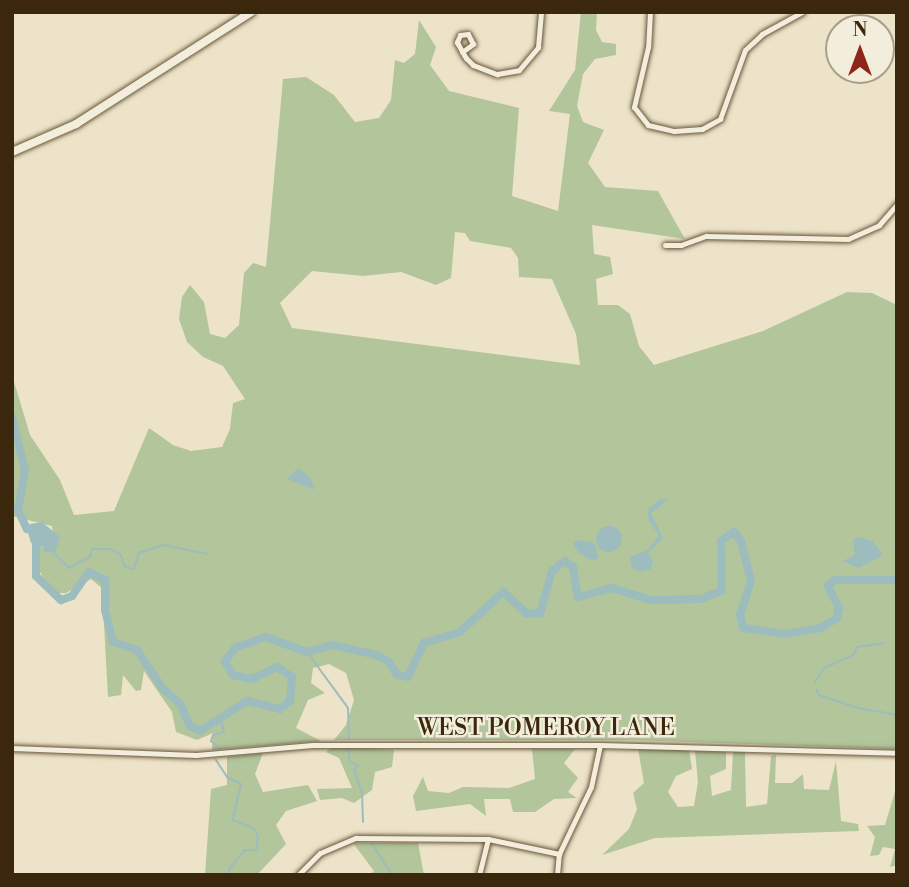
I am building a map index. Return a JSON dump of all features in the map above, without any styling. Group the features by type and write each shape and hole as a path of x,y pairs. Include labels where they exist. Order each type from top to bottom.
{"street":[{"path":"12,152 76,124 251,12"},
{"path":"462,52 484,71 519,70 538,47 541,12"},
{"path":"650,12 648,51 634,96 638,115 650,127 667,131 702,129 720,119 746,50 762,34 802,12"},
{"path":"665,245 713,236 845,240 875,228 897,204"},
{"name":"WEST POMEROY LANE","path":"12,748 196,755 313,745 600,745 897,753"},
{"path":"557,875 559,854 591,787 600,745"},
{"path":"298,875 320,853 356,838 488,839 559,854"},
{"path":"479,875 488,839"}],"green space":[{"path":"581,12 597,12 596,30 602,42 616,44 616,55 595,59 583,74 577,106 583,122 604,130 588,163 605,187 658,191 685,239 592,225 594,254 610,257 613,274 596,279 598,305 618,305 630,314 639,346 654,365 763,331 847,292 872,293 897,305 897,749 630,740 334,740 346,725 354,700 346,673 329,664 313,668 311,683 325,693 308,700 296,728 321,741 212,750 213,733 197,740 176,732 172,712 144,671 141,690 136,691 123,675 121,695 108,697 102,588 91,579 66,593 53,593 38,569 36,545 55,552 52,526 12,516 12,375 30,435 60,480 74,515 114,511 149,428 173,445 191,451 222,447 230,429 233,403 245,399 223,366 203,357 187,342 179,319 182,297 190,285 204,302 210,334 225,338 239,325 244,273 253,263 266,267 283,79 306,77 334,95 355,122 379,118 391,100 395,60 404,63 415,54 419,20 436,47 430,65 449,91 519,108 512,196 558,211 570,114 549,111 575,70","holes":["455,232 465,233 470,241 511,248 518,258 519,277 552,279 576,334 580,365 292,328 280,303 312,271 363,276 401,272 436,285 451,278"]},
{"path":"332,747 394,750 392,767 375,772 372,790 354,803 342,798 320,800 317,789 352,788 339,758 326,752"},
{"path":"532,749 575,749 564,763 578,778 568,792 577,798 554,799 535,812 513,812 510,799 484,799 486,816 470,804 416,811 413,796 423,777 428,791 449,793 463,787 509,788 535,779"},
{"path":"638,749 689,749 692,769 676,776 668,792 678,807 694,806 698,782 695,751 726,752 726,769 710,776 712,796 731,790 733,752 745,752 746,807 767,804 771,756 776,755 775,783 792,783 803,774 804,789 829,790 836,761 841,821 858,824 859,831 655,838 602,855 629,829 637,809 633,793 644,783"},
{"path":"263,753 255,774 263,792 308,785 317,801 286,811 276,825 286,844 257,875 205,875 211,789 227,785 227,757"},
{"path":"897,785 897,865 890,867 895,849 883,847 879,855 870,856 875,837 867,826 885,825"},
{"path":"353,843 418,843 424,875 370,875 374,871"}],"water":[{"path":"298,468 311,479 314,490 287,479"},
{"path":"660,499 669,499 651,513 663,538 648,553 653,561 651,569 639,572 631,566 630,557 648,550 659,535 649,521 648,509"},
{"path":"42,522 60,537 55,552 45,552 42,546 31,543 27,529 30,524"},
{"path":"609,526 618,530 622,539 618,548 609,552 600,548 596,539 600,530"},
{"path":"858,537 873,541 883,555 859,568 843,561 855,555 853,540"},
{"path":"577,540 594,543 599,558 592,561 579,553 573,544"}],"waterway":[{"path":"12,417 25,470 18,510 27,529 37,529"},
{"path":"43,541 36,545 36,576 61,600 72,596 89,572 105,580 105,610 113,642 137,650 163,689 180,704 190,726 200,731 247,701 280,709 290,701 292,677 277,667 252,679 233,675 225,661 235,648 266,637 307,652 333,645 376,655 388,661 397,675 408,677 424,643 460,632 503,592 526,613 540,614 552,571 565,561 573,567 578,597 612,588 651,600 701,599 721,591 721,541 734,532 741,541 751,581 740,614 743,628 786,634 821,628 837,618 839,608 828,586 835,580 897,580"},
{"path":"53,552 69,568 90,557 92,549 111,549 121,555 125,567 134,569 139,553 163,545 208,554"},
{"path":"815,682 824,668 853,655 857,647 884,643"},
{"path":"307,652 348,708 349,739"},
{"path":"816,689 819,695 858,708 897,715"},
{"path":"219,748 211,741 213,735 224,732 221,720"},
{"path":"349,747 349,761 358,766 354,770 362,793 363,822"},
{"path":"216,760 227,777 241,784 233,820 255,829 258,838 256,850 245,850 229,869 229,875"},
{"path":"372,844 392,875"}]}
